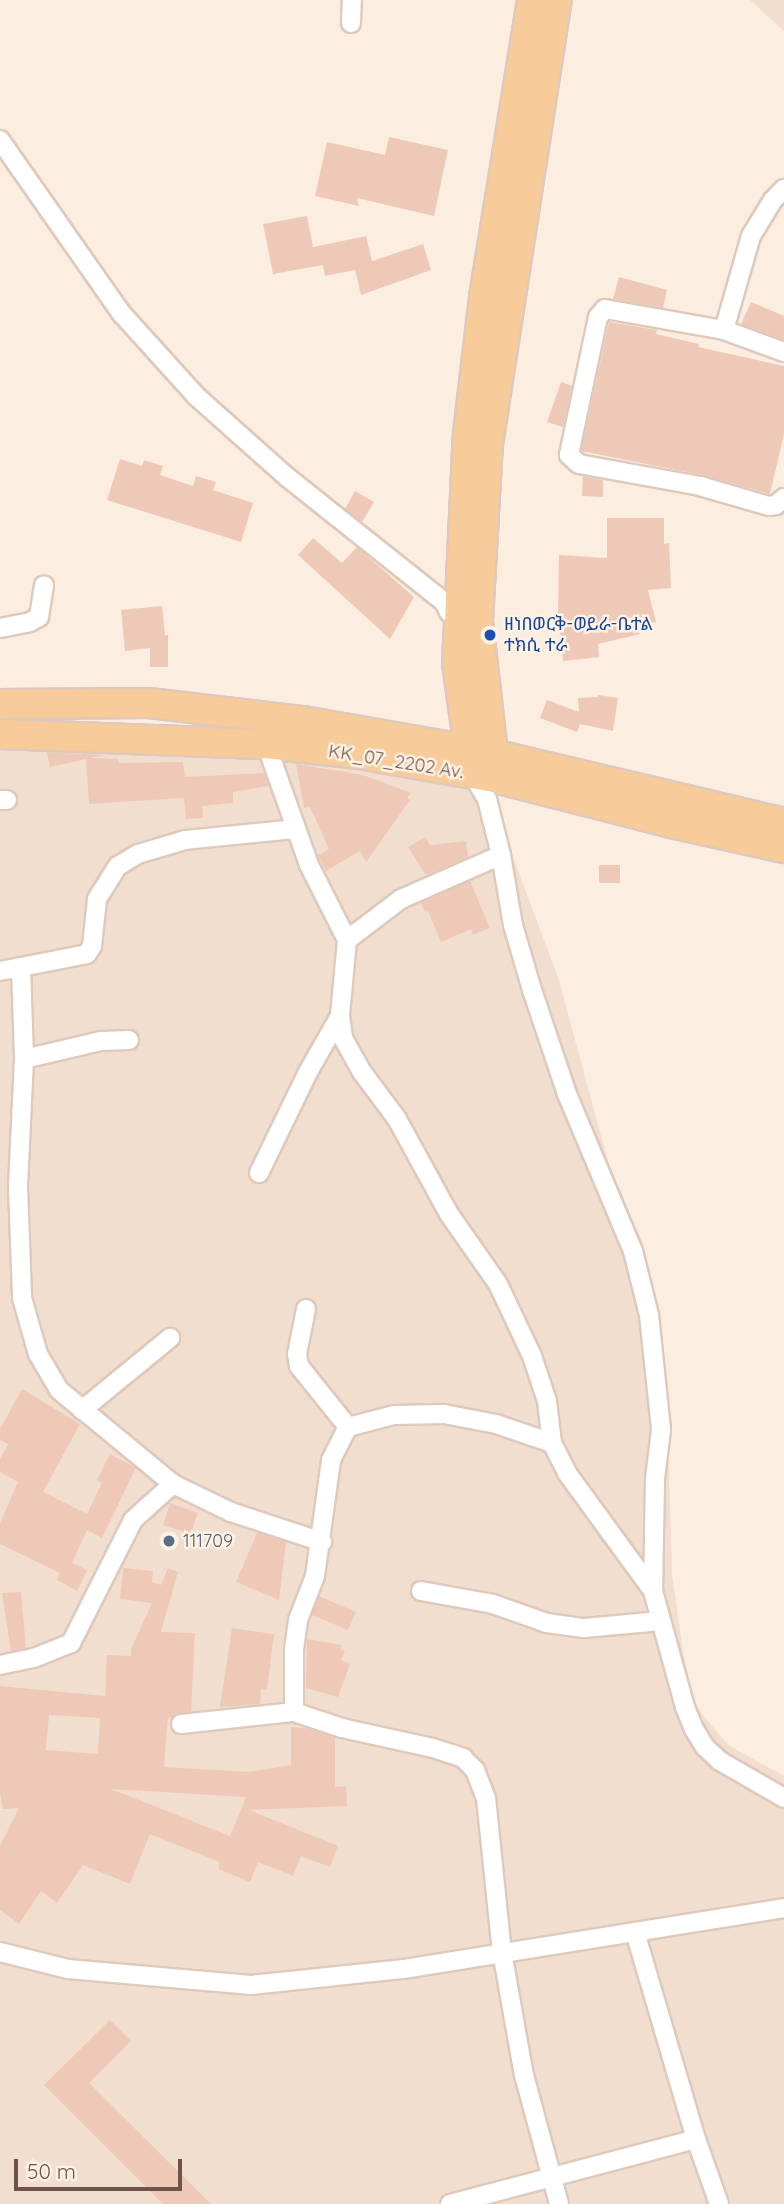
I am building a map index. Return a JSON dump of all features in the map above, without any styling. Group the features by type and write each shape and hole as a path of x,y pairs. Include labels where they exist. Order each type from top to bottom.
{"main road":[{"path":"483,771 467,619 467,434 484,297 532,0"},
{"path":"467,619 488,444 557,0"},
{"path":"0,704 149,703 303,721 483,771 784,823"},
{"name":"KK_07_2202 Av.","path":"0,734 265,744 483,771 671,823 784,848"}],"street":[{"path":"351,23 352,0"},
{"path":"0,140 122,314 196,396 287,477 467,619"},
{"path":"724,330 751,236 773,200 784,189"},
{"path":"784,352 724,330 605,309 598,317 569,455 579,464 700,486 769,506 776,505 784,498"},
{"path":"0,628 30,622 39,617 44,585"},
{"path":"265,744 309,865 348,940 340,1016 343,1038 362,1072 397,1119 449,1214 498,1284 532,1356 547,1401 552,1443 567,1473 653,1591"},
{"path":"483,771 513,925 567,1094 633,1251 649,1315 661,1430 655,1479 653,1591 685,1707 705,1746 729,1767 784,1798"},
{"path":"671,823 784,856"},
{"path":"0,971 87,954 92,947 97,899 118,866 138,854 186,840 295,829"},
{"path":"348,940 401,899 501,855"},
{"path":"21,967 24,1059 18,1187 23,1298 38,1354 59,1390 173,1484 231,1511 322,1542"},
{"path":"258,1173 308,1072 340,1016"},
{"path":"24,1059 101,1041 128,1040"},
{"path":"306,1309 296,1354 299,1366 348,1427"},
{"path":"82,1410 170,1338"},
{"path":"294,1712 294,1649 298,1620 316,1576 322,1542 322,1513 331,1460 348,1427 394,1415 444,1414 496,1423 552,1443"},
{"path":"0,1665 34,1658 71,1643 133,1520 173,1484"},
{"path":"421,1591 493,1604 547,1623 584,1628 661,1620"},
{"path":"181,1724 294,1712 342,1728 433,1748 463,1758 475,1770 486,1798 502,1952 524,2075 559,2204"},
{"path":"0,1952 68,1969 251,1985 404,1969 784,1908"},
{"path":"635,1932 696,2139 719,2204"},
{"path":"450,2204 474,2195 551,2179 696,2139"}],"shaded area":[{"path":"750,0 784,0 784,31"},
{"path":"0,734 125,736 485,783 558,977 629,1239 667,1408 672,1574 690,1700 728,1745 784,1776 784,2204 0,2204"}],"building":[{"path":"389,137 448,150 434,216 357,198 359,206 315,196 327,142 385,155"},
{"path":"307,216 313,247 366,236 372,261 423,244 431,270 361,295 355,270 325,276 323,265 273,274 263,224"},
{"path":"619,277 667,290 663,308 613,299"},
{"path":"751,302 784,316 784,340 741,324"},
{"path":"609,322 657,330 656,334 699,344 698,347 784,366 784,434 770,494 702,475 581,451"},
{"path":"561,382 572,386 563,427 547,422"},
{"path":"120,459 142,466 144,460 163,466 160,475 193,486 196,476 216,482 213,490 253,503 241,542 107,500"},
{"path":"583,476 603,480 603,497 582,496"},
{"path":"355,491 374,502 362,522 345,509"},
{"path":"607,518 664,518 664,544 669,543 671,588 648,590 656,622 638,626 640,634 598,644 599,657 563,661 558,612 559,555 607,558"},
{"path":"313,538 342,563 357,547 414,597 390,639 298,555"},
{"path":"162,606 165,635 168,635 168,667 150,667 150,648 125,651 121,610"},
{"path":"598,695 618,698 613,731 580,724 577,732 540,718 547,700 579,712 578,698"},
{"path":"47,752 104,755 90,758 118,759 118,763 183,762 185,777 264,773 269,786 233,792 233,803 202,806 203,818 186,819 184,798 89,804 86,759 50,767"},
{"path":"296,764 363,775 411,793 407,798 410,800 366,862 360,851 326,871 318,855 329,849 310,807 304,808"},
{"path":"425,837 430,845 466,841 468,857 426,875 408,847"},
{"path":"599,865 620,865 620,883 599,883"},
{"path":"470,881 490,928 473,935 471,929 441,942 428,911 425,912 421,903"},
{"path":"22,1389 80,1424 43,1492 87,1514 102,1483 97,1480 110,1454 136,1468 102,1538 87,1530 72,1563 87,1570 77,1591 57,1580 60,1573 0,1544 0,1523 18,1482 0,1472 0,1459 8,1444 0,1440 0,1429"},
{"path":"170,1503 198,1513 191,1534 163,1525"},
{"path":"257,1533 286,1542 279,1600 236,1582"},
{"path":"123,1568 153,1571 152,1582 161,1585 168,1568 178,1572 161,1632 195,1633 191,1712 168,1718 164,1767 250,1772 291,1765 291,1727 305,1728 335,1738 335,1787 346,1786 347,1806 249,1810 338,1846 330,1867 301,1856 293,1876 258,1862 250,1882 218,1869 220,1862 150,1834 130,1884 83,1865 57,1903 41,1891 19,1924 0,1910 0,1846 19,1808 3,1809 0,1793 0,1686 105,1696 107,1655 131,1656 131,1649 152,1603 120,1599","holes":["49,1715 100,1718 98,1754 46,1750","111,1789 246,1797 230,1836"]},
{"path":"21,1592 26,1648 11,1651 2,1593"},
{"path":"319,1596 356,1612 348,1630 312,1615"},
{"path":"232,1628 274,1634 267,1690 261,1689 260,1704 220,1707"},
{"path":"307,1639 342,1645 340,1649 345,1651 341,1660 350,1664 338,1697 306,1688"},
{"path":"110,2020 131,2041 89,2083 211,2204 163,2204 44,2085"}],"place":[{"name":"ዘነበወርቅ-ወይራ-ቤተል ተክሲ ተራ","path":"490,635"},
{"name":"111709","path":"169,1541"}]}
